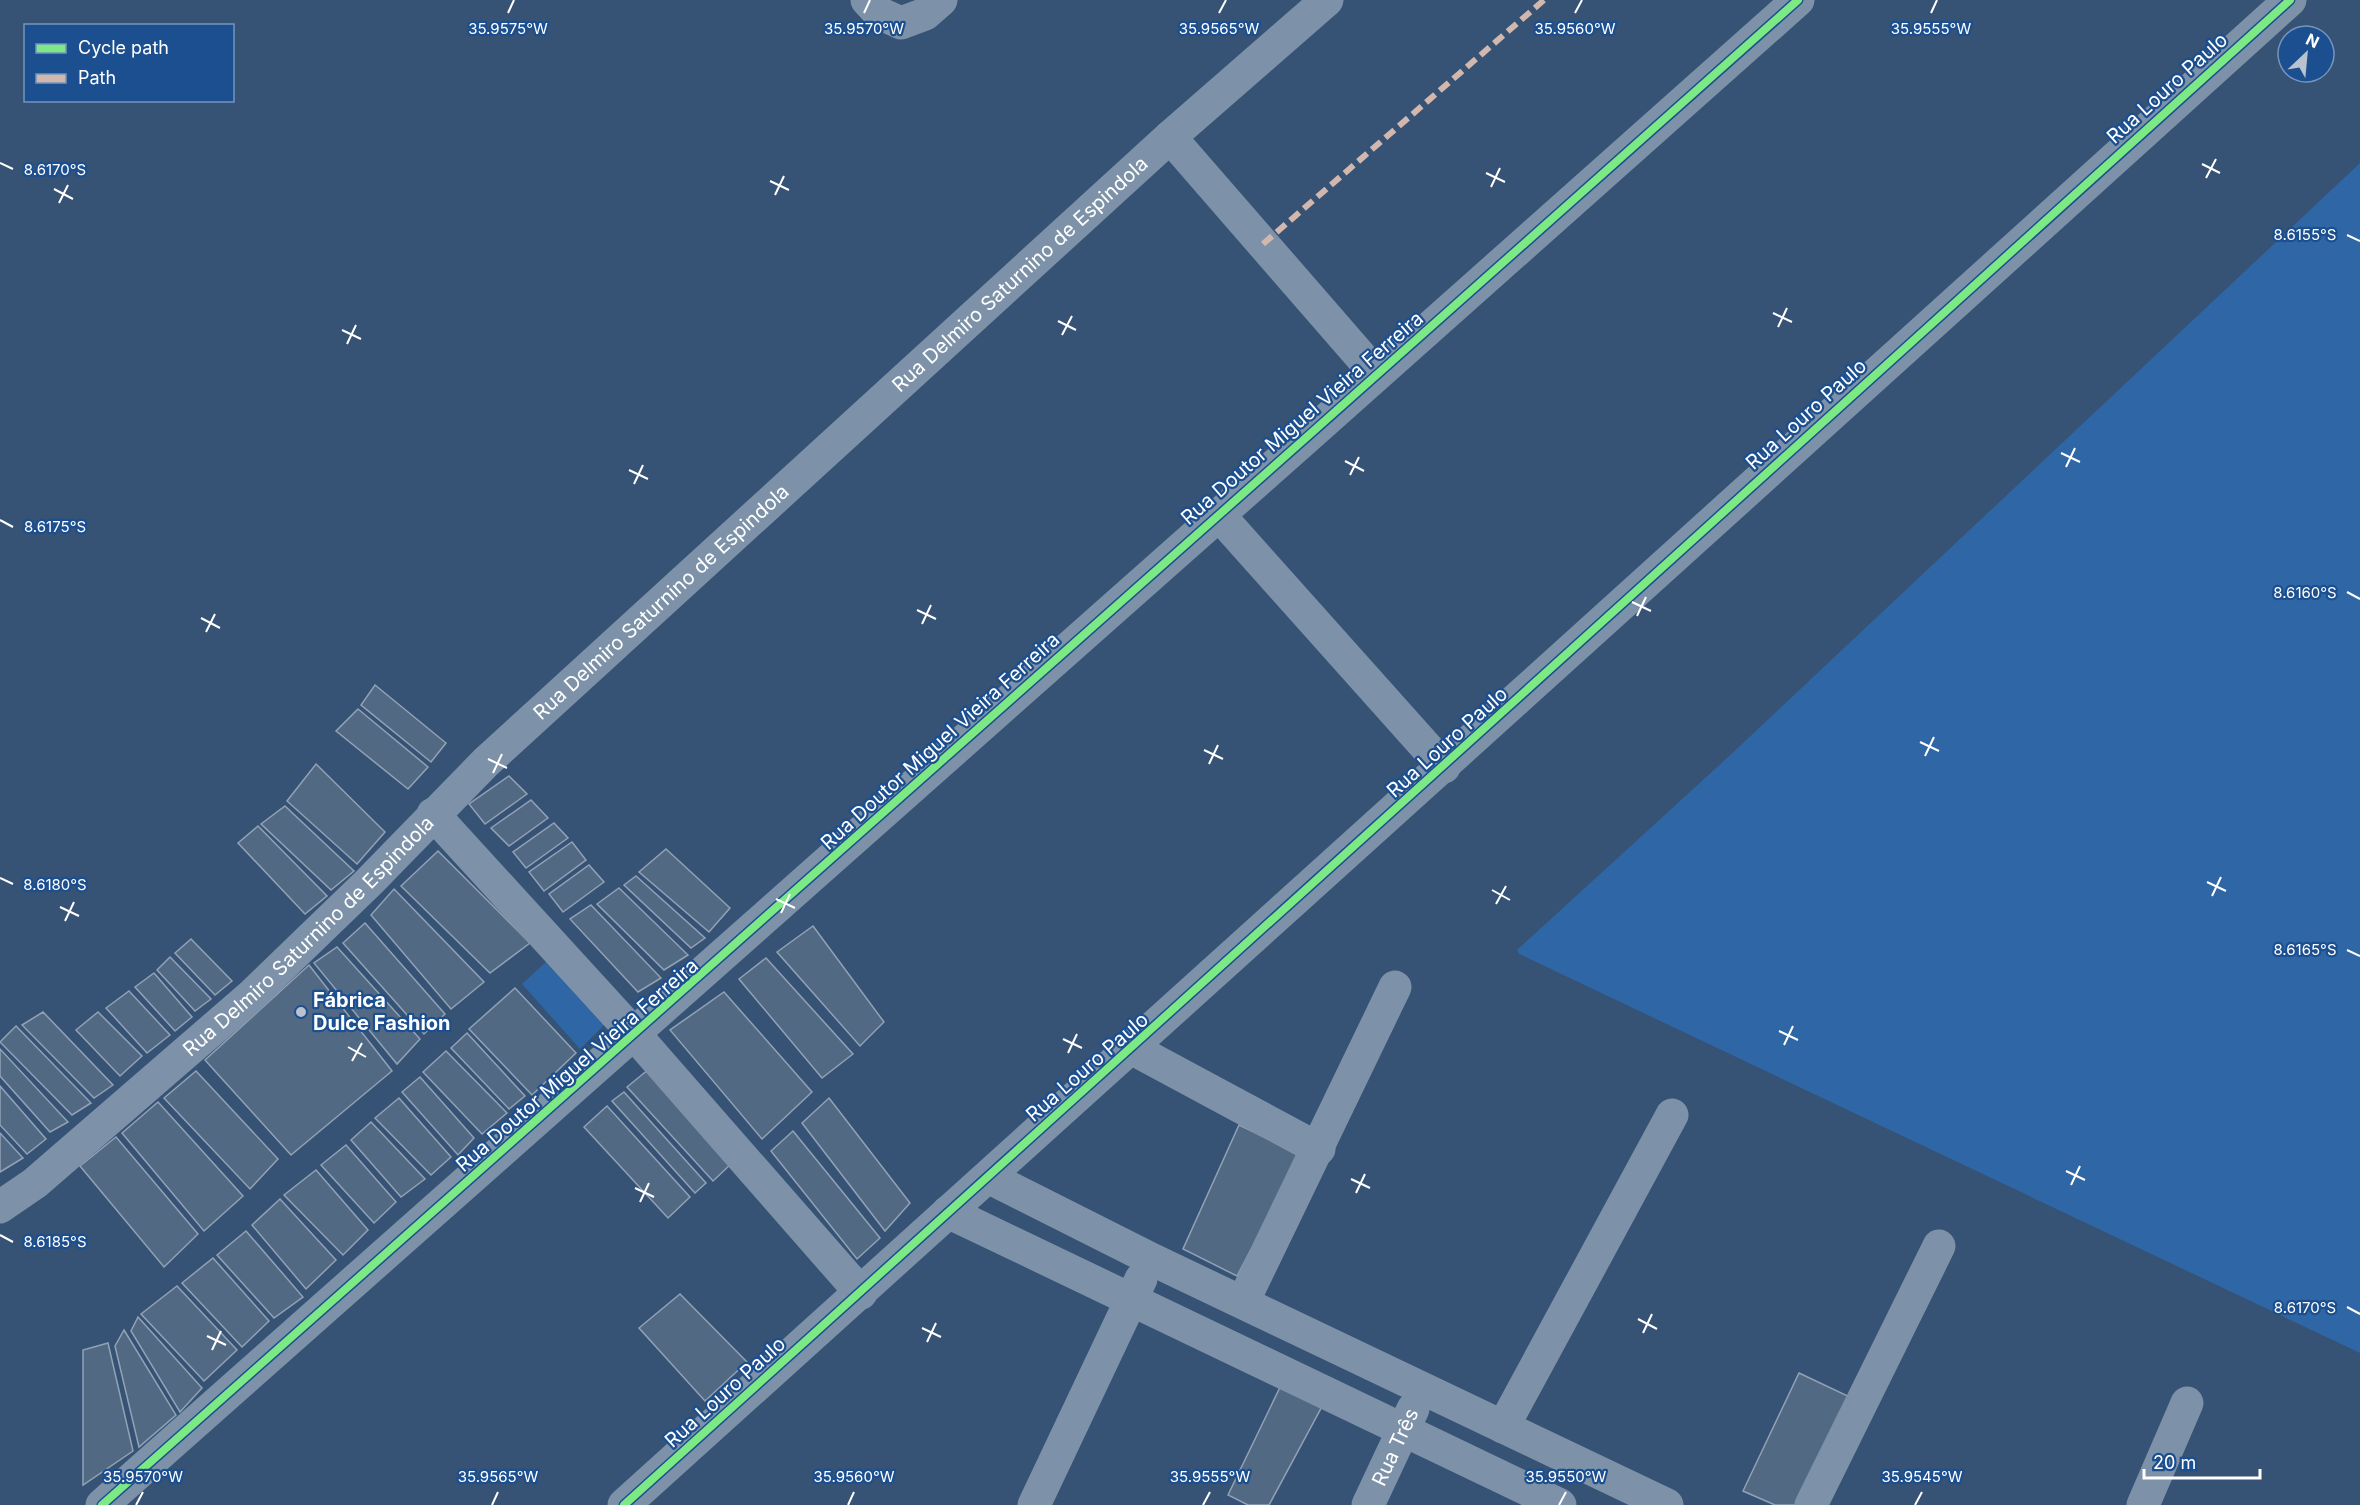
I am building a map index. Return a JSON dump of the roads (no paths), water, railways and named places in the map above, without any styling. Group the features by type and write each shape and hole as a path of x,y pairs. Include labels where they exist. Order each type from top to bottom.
{"street":[{"path":"867,0 879,13 901,23 925,14 941,0"},
{"name":"Rua Delmiro Saturnino de Espindola","path":"0,1207 35,1183 251,996 369,882 486,762 1170,137 1327,0"},
{"name":"Rua Doutor Miguel Vieira Ferreira","path":"102,1505 636,1036 1218,514 1798,0"},
{"name":"Rua Louro Paulo","path":"624,1505 948,1212 1133,1049 1929,324 2290,0"},
{"path":"1170,137 1376,374"},
{"path":"1218,514 1444,767"},
{"path":"433,814 636,1036 861,1293"},
{"path":"1243,1302 1319,1149 1395,987"},
{"path":"1133,1049 1319,1149"},
{"path":"1503,1427 1672,1115"},
{"path":"988,1177 1150,1259 1666,1505"},
{"path":"948,1212 1132,1298 1560,1505"},
{"path":"1811,1505 1939,1246"},
{"path":"1034,1505 1150,1259"},
{"name":"Rua Três","path":"1368,1505 1422,1389"},
{"path":"2143,1505 2187,1403"}],"place":[{"name":"Fábrica Dulce Fashion","path":"301,1012"}]}
